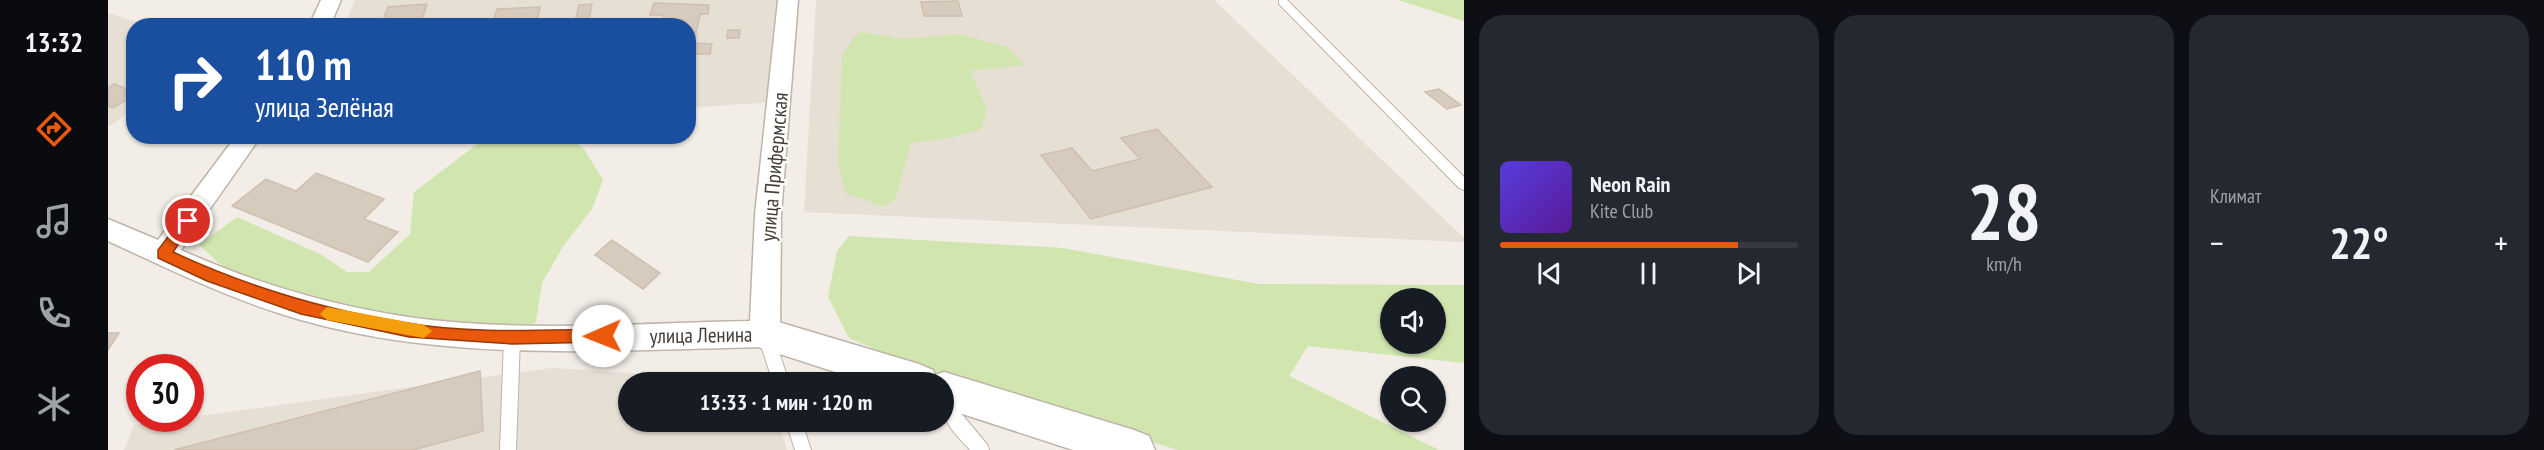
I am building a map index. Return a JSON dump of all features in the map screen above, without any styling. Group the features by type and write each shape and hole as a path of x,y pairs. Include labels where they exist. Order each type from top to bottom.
{"street":[{"path":"323,18 331,0"},
{"name":"улица Прифермская","path":"765,334 768,215 788,0"},
{"path":"163,254 243,144"},
{"name":"улица Ленина","path":"108,229 213,277 301,308 409,330 512,338 765,334 888,372"},
{"path":"954,393 1131,450"}],"lane":[{"path":"1283,2 1464,185"},
{"path":"765,334 778,372"},
{"path":"508,450 512,338"},
{"path":"954,419 981,450"},
{"path":"797,432 803,450"}],"shaded area":[{"path":"355,0 791,0 784,101 696,107 696,18 348,18"},
{"path":"816,0 1214,0 1464,238 1464,242 804,212"},
{"path":"108,13 126,19 126,115 108,127"},
{"path":"551,368 618,372 618,432 781,432 787,450 124,450 131,432 204,432 204,415"}],"green space":[{"path":"1398,0 1464,0 1464,21 1404,2"},
{"path":"860,32 906,39 958,34 1008,47 1024,65 970,71 987,110 981,129 954,137 911,143 896,197 884,207 846,193 838,162 842,56"},
{"path":"578,144 584,149 603,180 592,209 564,245 542,283 536,322 520,330 343,312 237,279 199,245 237,217 322,255 347,272 369,272 410,234 414,192 476,145"},
{"path":"849,236 1063,248 1259,284 1464,285 1464,363 1381,354 1446,354 1446,288 1380,288 1380,354 1308,346 1289,376 1380,421 1380,432 1403,432 1439,450 1178,450 954,382 954,372 930,372 849,338 828,297 837,251"}],"building":[{"path":"958,1 962,16 924,16 921,2"},
{"path":"654,3 709,5 708,14 700,14 696,33 696,18 663,18 664,15 650,15"},
{"path":"427,4 423,18 384,18 388,7"},
{"path":"592,4 589,18 576,18 579,5"},
{"path":"540,7 538,18 494,18 497,9"},
{"path":"728,30 740,30 739,38 727,38"},
{"path":"696,43 712,44 710,54 696,54"},
{"path":"114,84 126,89 126,100 113,108 108,106 108,88"},
{"path":"1439,89 1461,105 1447,109 1425,92"},
{"path":"1157,129 1212,187 1091,219 1041,155 1072,148 1092,171 1140,159 1121,138"},
{"path":"316,173 384,199 364,219 398,232 368,262 232,206 266,179 296,191"},
{"path":"612,240 660,273 643,289 595,255"},
{"path":"108,333 119,333 108,350"},
{"path":"480,371 483,431 413,450 174,450"}],"slow traffic":[{"path":"327,314 424,331"}],"route":[{"path":"188,221 163,254 213,277 301,308 409,330 512,338 603,336"}]}
